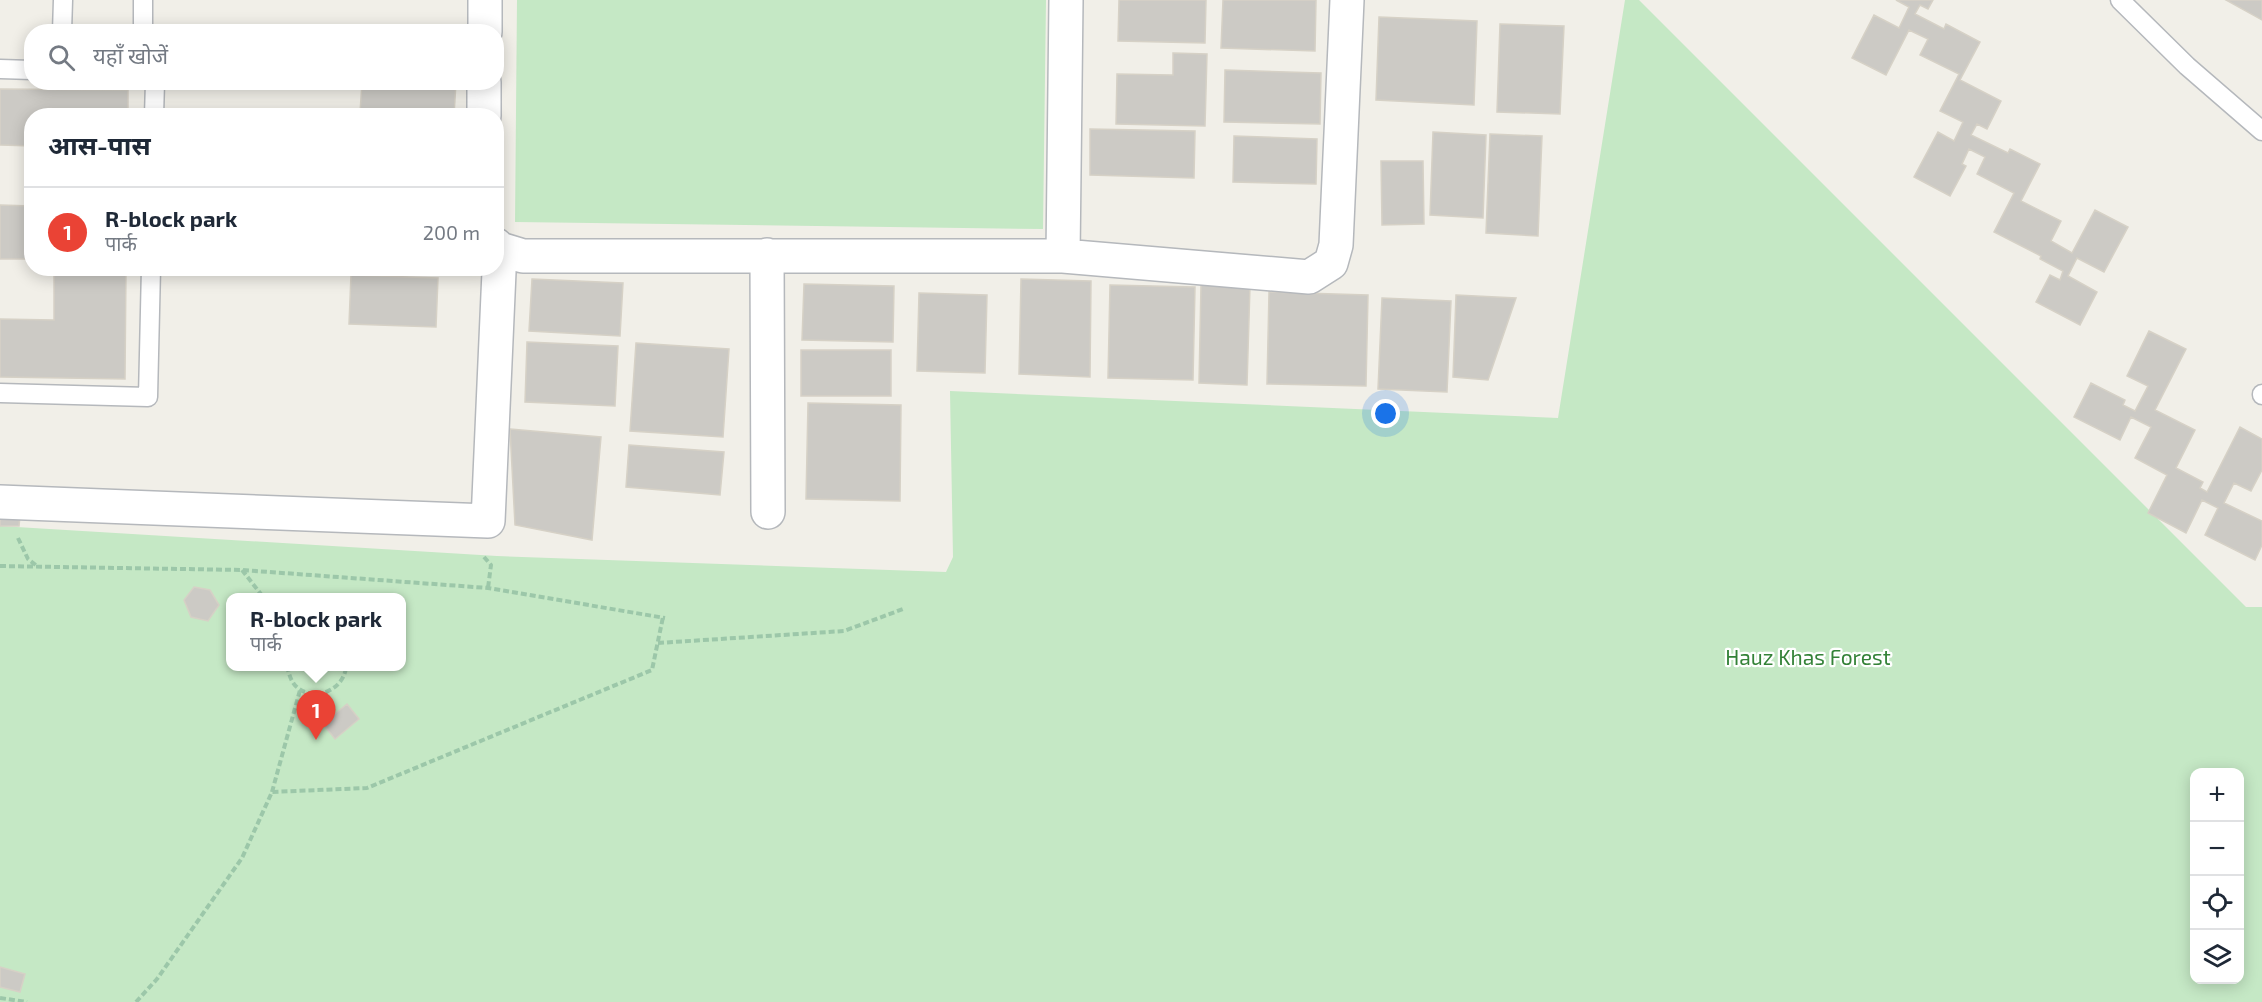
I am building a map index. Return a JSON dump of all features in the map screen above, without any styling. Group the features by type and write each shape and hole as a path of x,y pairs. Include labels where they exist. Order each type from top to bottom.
{"street":[{"path":"484,24 485,0"},
{"path":"1063,256 1066,0"},
{"path":"504,249 523,255 1063,256 1309,277 1331,263 1336,245 1347,0"},
{"path":"484,90 484,108"},
{"path":"767,255 768,512"},
{"path":"0,502 488,521 497,276"}],"lane":[{"path":"62,24 63,0"},
{"path":"143,0 143,24"},
{"path":"2120,0 2187,66 2262,131"},
{"path":"0,69 24,70"},
{"path":"154,108 155,90"},
{"path":"0,393 148,397 151,276"}],"path":[{"path":"15,532 28,559 37,567"},
{"path":"483,555 491,565"},
{"path":"488,588 491,565 498,556"},
{"path":"0,566 242,570 488,588 664,617 652,670 367,788 272,792"},
{"path":"242,570 261,593"},
{"path":"658,644 844,632 903,609"},
{"path":"289,671 292,682 300,690 313,694 324,693 335,688 342,680 345,671"},
{"path":"136,1002 157,979 242,858 272,792 300,690"},
{"path":"0,998 27,1002"}],"green space":[{"path":"517,0 1046,0 1043,229 515,222"},
{"name":"Hauz Khas Forest","path":"1625,0 1639,0 2246,607 2262,607 2262,1002 0,1002 0,526 497,556 946,572 953,557 950,391 1558,418"}],"building":[{"path":"1119,0 1206,0 1205,43 1118,41"},
{"path":"1223,0 1316,0 1315,51 1221,48"},
{"path":"1896,0 1933,0 1928,9 1920,5 1915,14 1944,29 1946,24 1980,42 1960,80 2001,101 1987,129 1977,124 1971,135 2008,153 2010,149 2040,164 2021,201 2061,221 2051,241 2072,253 2095,210 2128,227 2104,272 2077,258 2068,276 2097,292 2080,325 2036,302 2050,275 2060,280 2063,271 2040,259 2041,256 1994,232 2014,193 1977,174 1985,157 1969,149 1962,164 1966,166 1950,196 1914,177 1938,132 1954,141 1963,122 1940,111 1959,74 1920,55 1928,39 1909,30 1886,75 1852,58 1874,15 1899,28 1909,7"},
{"path":"2226,0 2262,0 2262,20"},
{"path":"1379,17 1477,21 1474,105 1376,100"},
{"path":"1500,24 1564,26 1560,114 1497,112"},
{"path":"1173,53 1207,54 1205,126 1116,124 1117,74 1173,75"},
{"path":"1225,70 1321,73 1320,124 1224,122"},
{"path":"0,89 128,90 128,108 24,108 24,146 0,145"},
{"path":"361,90 456,90 454,108 360,108"},
{"path":"1090,129 1195,131 1194,178 1090,175"},
{"path":"1433,132 1486,135 1483,218 1430,215"},
{"path":"1490,134 1542,136 1538,236 1486,233"},
{"path":"1234,136 1317,139 1316,184 1233,182"},
{"path":"1381,161 1423,161 1424,224 1382,225"},
{"path":"0,205 24,206 24,259 0,259"},
{"path":"54,276 126,276 125,379 0,377 0,319 54,320"},
{"path":"351,276 438,278 436,327 349,324"},
{"path":"532,279 623,283 620,336 529,331"},
{"path":"1021,279 1091,281 1090,377 1019,374"},
{"path":"804,284 894,286 893,342 802,340"},
{"path":"1110,285 1195,287 1193,380 1108,378"},
{"path":"1201,285 1250,286 1247,385 1199,383"},
{"path":"1269,292 1368,295 1366,386 1267,384"},
{"path":"919,293 987,295 985,373 917,371"},
{"path":"1456,295 1516,298 1488,380 1453,377"},
{"path":"1382,298 1451,301 1447,392 1378,389"},
{"path":"2149,331 2186,349 2155,410 2195,430 2176,468 2203,482 2200,488 2207,492 2240,427 2262,439 2262,470 2251,491 2234,483 2224,503 2262,521 2262,545 2255,560 2205,535 2218,508 2202,500 2186,533 2148,513 2167,475 2135,458 2151,427 2131,417 2120,440 2074,417 2091,383 2125,400 2123,405 2135,411 2148,386 2127,376"},
{"path":"527,342 618,346 615,406 525,402"},
{"path":"636,343 729,349 723,437 630,431"},
{"path":"801,350 891,350 891,396 801,396"},
{"path":"808,403 901,405 900,501 806,499"},
{"path":"510,429 601,437 592,540 515,525"},
{"path":"629,445 724,452 720,495 626,487"},
{"path":"0,516 20,516 19,526 0,526"},
{"path":"194,587 210,590 219,605 208,621 191,617 184,600"},
{"path":"347,704 359,719 335,739 323,724"},
{"path":"0,967 25,974 20,992 0,987"}],"place":[{"name":"R-block park","path":"316,740"}]}
